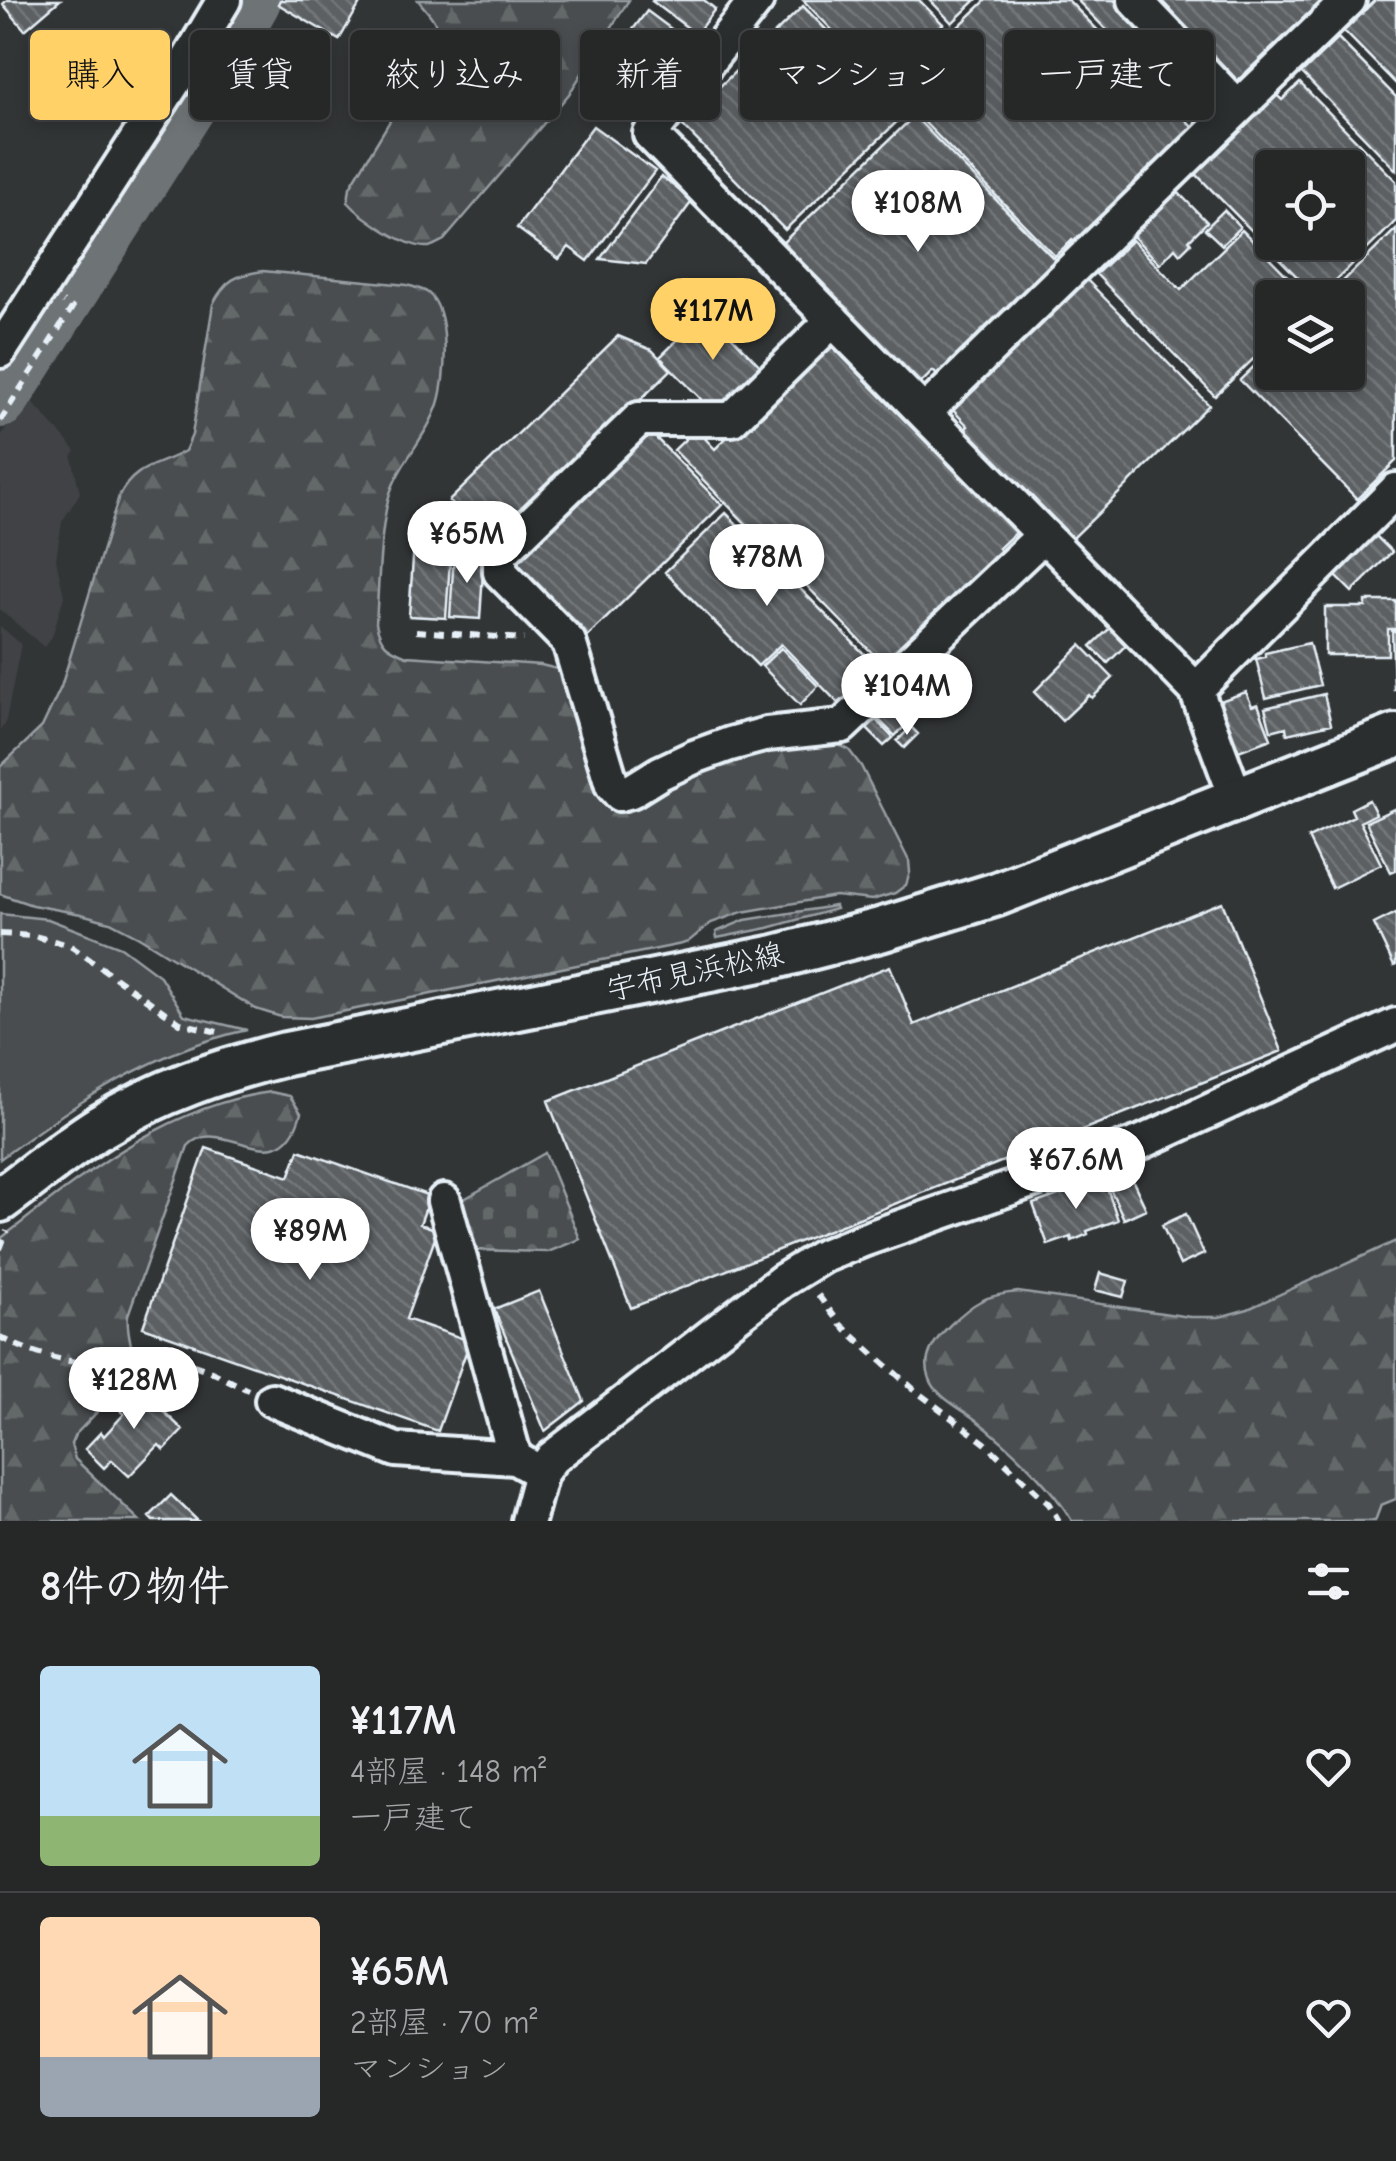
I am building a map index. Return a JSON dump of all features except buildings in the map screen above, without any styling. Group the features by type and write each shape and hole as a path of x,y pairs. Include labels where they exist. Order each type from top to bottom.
{"main road":[{"name":"宇布見浜松線","path":"0,1200 115,1119 190,1082 238,1066 775,957 880,930 996,894 1396,736"}],"street":[{"path":"0,351 224,0"},
{"path":"757,0 650,134 1196,690 1237,800"},
{"path":"1136,0 1238,108"},
{"path":"924,413 1349,0"},
{"path":"833,320 732,419 639,419 500,554 500,572 568,642 612,786 620,794 632,791 694,757 767,734 842,726 1044,536"},
{"path":"1196,690 1396,490"},
{"path":"272,1400 396,1450 528,1466 552,1458 782,1281 821,1258 1142,1142 1396,1025"},
{"path":"444,1200 528,1466 528,1521"}],"path":[{"path":"0,420 72,308 67,305"},
{"path":"416,631 568,642"},
{"path":"0,934 34,936 69,945 180,1023 234,1036"},
{"path":"798,1271 840,1324 918,1392 971,1430 1048,1504 1059,1521"},
{"path":"0,1337 20,1348 84,1364 179,1361 272,1400"}],"shaded area":[{"path":"27,396 76,451 72,457 80,493 62,522 56,559 64,596 52,637 44,647 0,610 0,438"},
{"path":"0,626 21,644 5,725 0,729"}],"green space":[{"path":"418,0 629,0 610,30 580,30 580,77 560,105 560,30 437,30"},
{"path":"390,120 547,120 444,240 429,247 409,243 364,216 348,202 350,187"},
{"path":"263,271 407,285 428,293 440,314 444,363 438,404 392,487 385,515 376,623 386,645 407,656 557,669 567,678 603,790 733,753 829,740 849,750 861,766 909,861 906,885 872,900 835,896 742,912 711,923 682,944 311,1018 281,1017 256,1009 110,922 0,894 0,767 42,727 61,687 119,496 140,472 185,451 192,435 213,304 233,280"},
{"path":"835,906 836,909 768,928 717,938 716,932 745,920"},
{"path":"0,914 48,919 121,947 160,976 184,1015 247,1030 180,1051 117,1081 0,1159"},
{"path":"271,1092 290,1096 301,1113 291,1135 279,1145 264,1148 216,1137 201,1138 188,1146 128,1315 133,1355 129,1379 75,1435 71,1444 75,1459 140,1521 0,1521 0,1239 94,1169 161,1128 196,1112"},
{"path":"545,1153 580,1239 548,1252 470,1250 457,1203"},
{"path":"1396,1241 1396,1499 1381,1505 1375,1521 1072,1521 1053,1494 1015,1454 938,1392 930,1379 927,1363 931,1349 944,1331 973,1305 997,1295 1018,1292 1190,1317 1219,1317 1248,1309"}],"waterway":[{"path":"0,399 252,0"}]}
